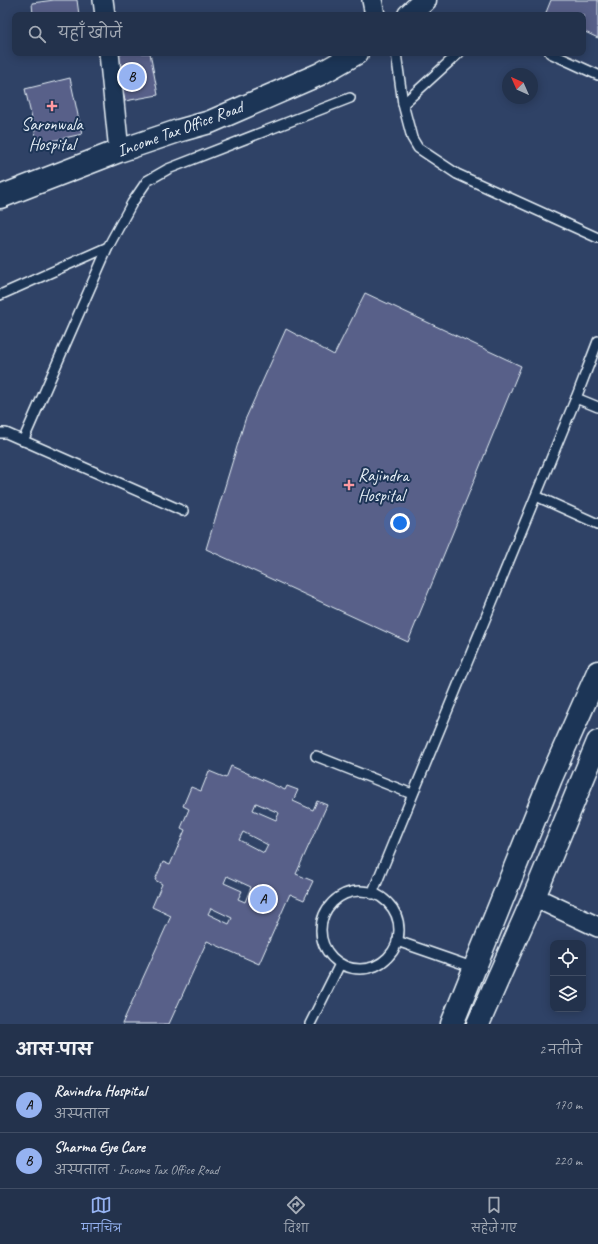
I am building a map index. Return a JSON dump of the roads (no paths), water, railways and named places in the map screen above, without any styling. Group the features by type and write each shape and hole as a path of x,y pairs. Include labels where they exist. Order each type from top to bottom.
{"main road":[{"path":"412,12 425,0"},
{"name":"Income Tax Office Road","path":"0,197 119,151 210,122 320,74 352,56"},
{"path":"452,1024 551,778 598,672"},
{"path":"478,1024 534,897 598,742"}],"street":[{"path":"103,0 105,12"},
{"path":"372,0 374,12"},
{"path":"109,56 119,151"},
{"path":"534,897 598,927"}],"lane":[{"path":"396,56 403,104 412,138 418,148 429,157 457,174 598,238"},
{"path":"403,104 456,56"},
{"path":"557,56 598,75"},
{"path":"23,441 108,247 132,203 147,181 168,169 350,98"},
{"path":"0,295 108,247"},
{"path":"372,894 536,496 598,341"},
{"path":"576,398 598,406"},
{"path":"0,433 6,433 183,511"},
{"path":"536,496 598,524"},
{"path":"316,756 412,794"},
{"path":"350,892 366,892 372,894 380,897 391,907 398,921 399,936 394,950 383,962 369,968 354,969 340,964 328,954 322,940 321,925 326,910 336,899 350,892"},
{"path":"396,942 475,968"},
{"path":"310,1024 340,964"}],"place":[{"name":"Sharma Eye Care","path":"132,77"},
{"name":"Saronwala Hospital","path":"52,106"},
{"name":"Rajindra Hospital","path":"349,485"},
{"name":"Ravindra Hospital","path":"263,899"}]}
